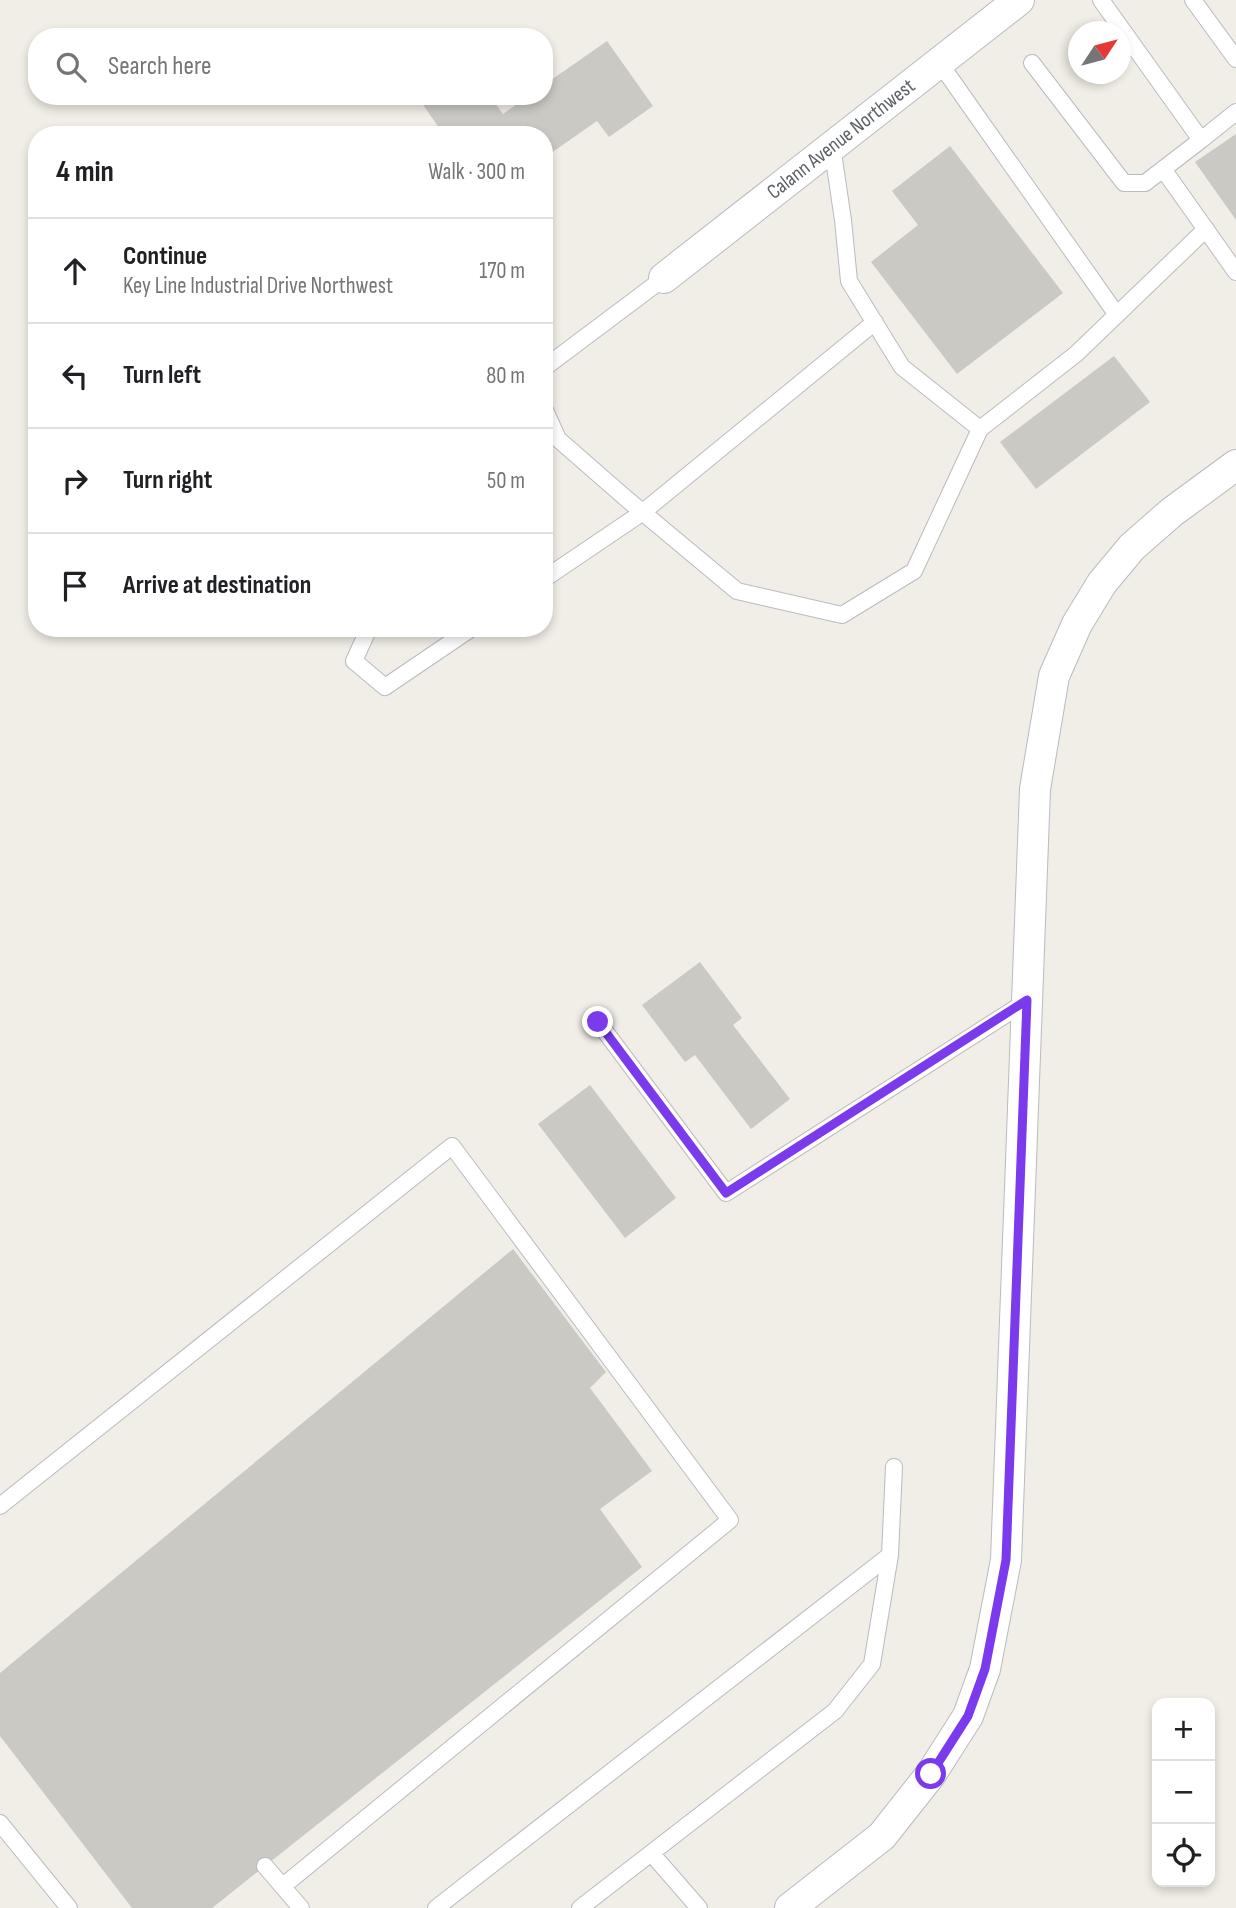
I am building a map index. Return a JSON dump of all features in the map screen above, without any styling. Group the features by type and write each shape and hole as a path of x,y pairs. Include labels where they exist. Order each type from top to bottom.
{"street":[{"name":"Calann Avenue Northwest","path":"664,278 1019,0"},
{"path":"790,1908 882,1836 931,1774 968,1716 985,1669 1006,1560 1035,789 1054,676 1077,624 1102,583 1132,547 1172,512 1236,466"}],"lane":[{"path":"1101,0 1201,140"},
{"path":"1194,0 1236,59"},
{"path":"939,62 1117,314"},
{"path":"1032,64 1124,183 1144,183 1236,112"},
{"path":"832,146 849,281 902,367 980,429"},
{"path":"1163,169 1236,272"},
{"path":"553,428 558,439 737,590 842,615 914,571 980,429 1076,354 1206,229"},
{"path":"553,361 664,278"},
{"path":"553,573 643,512 875,322"},
{"path":"365,637 354,661 385,687 459,637"},
{"path":"598,1022 726,1193 1027,1000"},
{"path":"0,1506 452,1146 730,1520 283,1886"},
{"path":"580,1908 835,1711 872,1664 890,1555 894,1467"},
{"path":"436,1908 890,1555"},
{"path":"0,1823 69,1908"},
{"path":"652,1854 699,1908"},
{"path":"265,1866 301,1908"}],"building":[{"path":"607,41 653,106 609,137 597,121 553,152 553,126 438,126 423,105 496,105 503,114 516,105 553,105 553,79"},
{"path":"1236,134 1236,220 1195,162"},
{"path":"950,146 1063,293 957,374 871,262 918,225 892,191"},
{"path":"1114,356 1150,402 1036,489 1000,442"},
{"path":"700,962 742,1018 733,1025 790,1099 751,1129 695,1055 685,1062 642,1005"},
{"path":"590,1085 676,1198 625,1238 538,1124"},
{"path":"513,1249 606,1372 590,1388 652,1471 600,1509 642,1567 212,1908 132,1908 0,1736 0,1673"}],"route":[{"path":"598,1022 726,1193 1027,1000 1006,1560 985,1669 968,1716 931,1774"}]}
